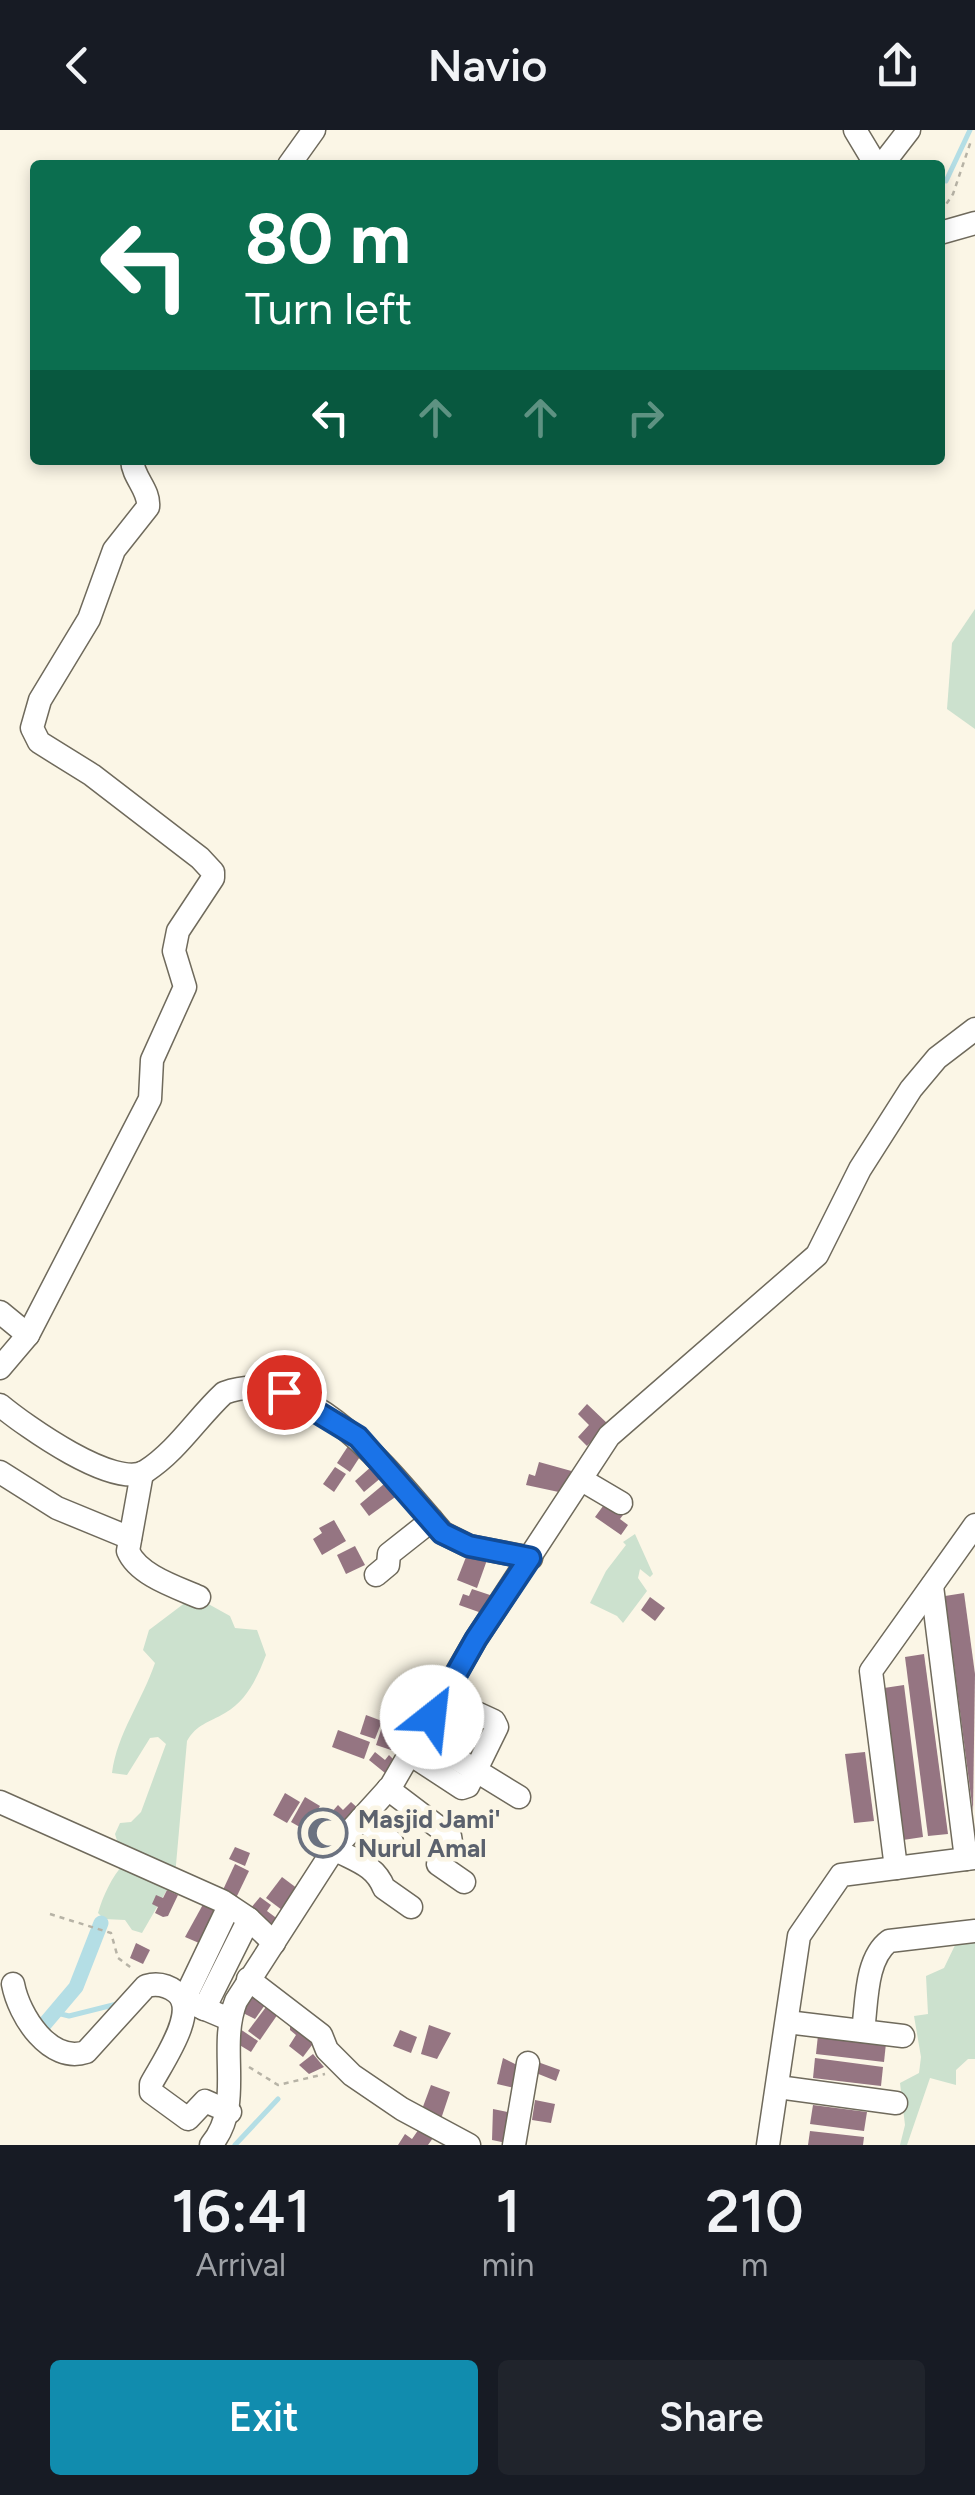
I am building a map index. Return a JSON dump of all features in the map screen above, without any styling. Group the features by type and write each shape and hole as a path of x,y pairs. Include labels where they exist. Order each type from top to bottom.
{"street":[{"path":"292,160 314,130"},
{"path":"856,130 876,160"},
{"path":"883,160 909,130"},
{"path":"945,231 975,223"},
{"path":"0,1368 28,1334 150,1099 150,1068 186,987 174,952 178,931 213,878 213,872 200,858 76,763 40,742 32,728 40,700 89,619 114,550 148,507 149,498 136,479 133,465"},
{"path":"227,2135 229,2019 248,1979 334,1849 388,1790 476,1639 609,1436 817,1255 860,1169 896,1112 927,1069 969,1043"},
{"path":"0,1312 28,1334"},
{"path":"0,1405 28,1428 82,1460 126,1473 142,1473 192,1432 224,1393 262,1386 358,1437 455,1541 530,1558"},
{"path":"0,1472 57,1508 130,1538"},
{"path":"142,1473 128,1550 136,1564 199,1596"},
{"path":"582,1480 620,1503"},
{"path":"376,1576 388,1566 392,1552 432,1520"},
{"path":"896,1868 871,1671 975,1525"},
{"path":"768,2145 799,1936 841,1875 970,1859 932,1586"},
{"path":"442,1697 496,1724 476,1770"},
{"path":"416,1746 476,1770 519,1796"},
{"path":"388,1790 450,1836 451,1842 438,1864 464,1882"},
{"path":"0,1802 230,1906 274,1943"},
{"path":"361,1818 392,1842"},
{"path":"334,1849 371,1867 381,1876 384,1888 412,1907"},
{"path":"194,2004 230,1906"},
{"path":"227,2135 205,2101 188,2119 150,2092 184,2021 250,1919"},
{"path":"863,2030 872,1964 880,1948 889,1941 975,1931"},
{"path":"248,1979 321,2035 327,2050 344,2069 379,2096 469,2145"},
{"path":"13,1984 24,2012 54,2050 75,2056 86,2052 146,1986 168,1987 229,2019"},
{"path":"787,2022 903,2036"},
{"path":"514,2145 528,2064"},
{"path":"778,2086 896,2103"}],"path":[{"path":"945,206 954,194 957,174 972,141"},
{"path":"50,1914 105,1931"},
{"path":"227,2052 278,2085 344,2069"}],"green space":[{"path":"975,609 975,729 947,709 952,643"},
{"path":"635,1534 653,1574 650,1577 640,1569 638,1578 647,1591 623,1623 590,1603 606,1571 626,1545 623,1542"},
{"path":"194,1596 230,1616 235,1628 257,1630 266,1655 239,1702 199,1727 187,1741 175,1876 142,1933 132,1930 125,1920 104,1919 98,1913 108,1887 124,1864 115,1834 120,1823 131,1822 141,1812 166,1744 158,1737 150,1738 127,1775 112,1773 119,1745 155,1663 143,1650 149,1630"},
{"path":"958,1939 975,1940 975,2059 968,2059 956,2070 956,2085 930,2078 907,2145 900,2145 905,2125 900,2083 919,2073 921,2057 914,2016 928,2014 926,1976 944,1968"}],"building":[{"path":"587,1404 608,1424 587,1446 578,1437 589,1425 578,1414"},
{"path":"352,1440 365,1449 350,1472 337,1463"},
{"path":"539,1462 575,1472 568,1494 526,1485 529,1474 535,1476"},
{"path":"372,1466 382,1477 364,1492 355,1481"},
{"path":"335,1467 346,1474 334,1492 323,1484"},
{"path":"390,1479 398,1495 369,1516 360,1504"},
{"path":"609,1498 626,1511 620,1519 628,1525 621,1535 595,1517"},
{"path":"334,1520 346,1541 322,1555 313,1539 322,1533 319,1528"},
{"path":"355,1546 365,1565 346,1574 337,1555"},
{"path":"468,1552 487,1560 477,1588 457,1580"},
{"path":"472,1589 496,1597 490,1616 459,1605 463,1594 469,1596"},
{"path":"964,1593 975,1674 973,1812 945,1596"},
{"path":"650,1597 665,1608 655,1621 641,1610"},
{"path":"924,1654 948,1834 928,1836 905,1657"},
{"path":"904,1685 923,1837 903,1840 884,1688"},
{"path":"390,1691 432,1702 425,1721 406,1715 406,1708 400,1724 381,1717"},
{"path":"366,1715 382,1721 375,1739 360,1734"},
{"path":"383,1724 398,1729 391,1750 376,1745"},
{"path":"338,1730 370,1742 364,1759 332,1747"},
{"path":"375,1752 385,1760 389,1755 393,1759 385,1773 369,1760"},
{"path":"865,1752 874,1821 854,1823 845,1754"},
{"path":"285,1793 300,1802 287,1823 273,1815"},
{"path":"305,1797 320,1806 305,1830 291,1822"},
{"path":"351,1802 360,1810 345,1826 331,1813 338,1805 343,1810"},
{"name":"Masjid Jami' Nurul Amal","path":"323,1814 343,1834 324,1853 303,1833"},
{"path":"235,1847 250,1853 245,1866 229,1859"},
{"path":"235,1864 249,1871 236,1898 222,1892"},
{"path":"282,1877 298,1889 282,1910 266,1898"},
{"path":"167,1890 178,1895 168,1916 163,1917 155,1913 158,1907 152,1904 156,1895 163,1898"},
{"path":"260,1897 271,1905 267,1911 283,1923 273,1935 246,1914"},
{"path":"206,1899 225,1907 206,1946 185,1937"},
{"path":"136,1943 150,1950 143,1964 130,1958"},
{"path":"254,1994 267,2002 255,2019 243,2013"},
{"path":"269,2003 280,2011 260,2040 248,2031"},
{"path":"290,2022 315,2041 303,2057 289,2046 296,2035 290,2030"},
{"path":"429,2025 451,2033 437,2059 421,2054"},
{"path":"240,2029 258,2041 251,2052 233,2041"},
{"path":"400,2030 417,2037 411,2053 393,2046"},
{"path":"818,2035 886,2043 884,2062 816,2054"},
{"path":"313,2054 324,2067 309,2074 299,2065"},
{"path":"503,2058 519,2066 514,2088 497,2084"},
{"path":"815,2058 883,2067 881,2086 813,2078"},
{"path":"535,2061 560,2070 556,2081 531,2071"},
{"path":"431,2085 450,2092 441,2119 421,2112"},
{"path":"535,2100 555,2104 551,2123 532,2120"},
{"path":"813,2105 867,2112 864,2131 810,2124"},
{"path":"493,2109 517,2114 511,2144 492,2140"},
{"path":"421,2126 435,2135 428,2145 398,2145 405,2134 412,2139"},
{"path":"810,2131 864,2137 863,2145 808,2145"}],"waterway":[{"path":"946,181 970,130"},
{"path":"43,2026 76,1987 101,1923"},
{"path":"57,2013 69,2016 117,2004"},
{"path":"235,2145 278,2099"}],"place":[{"name":"Masjid Jami' Nurul Amal","path":"323,1833"}],"route":[{"path":"284,1392 358,1437 442,1533 469,1546 530,1558 476,1639 432,1717"}]}
